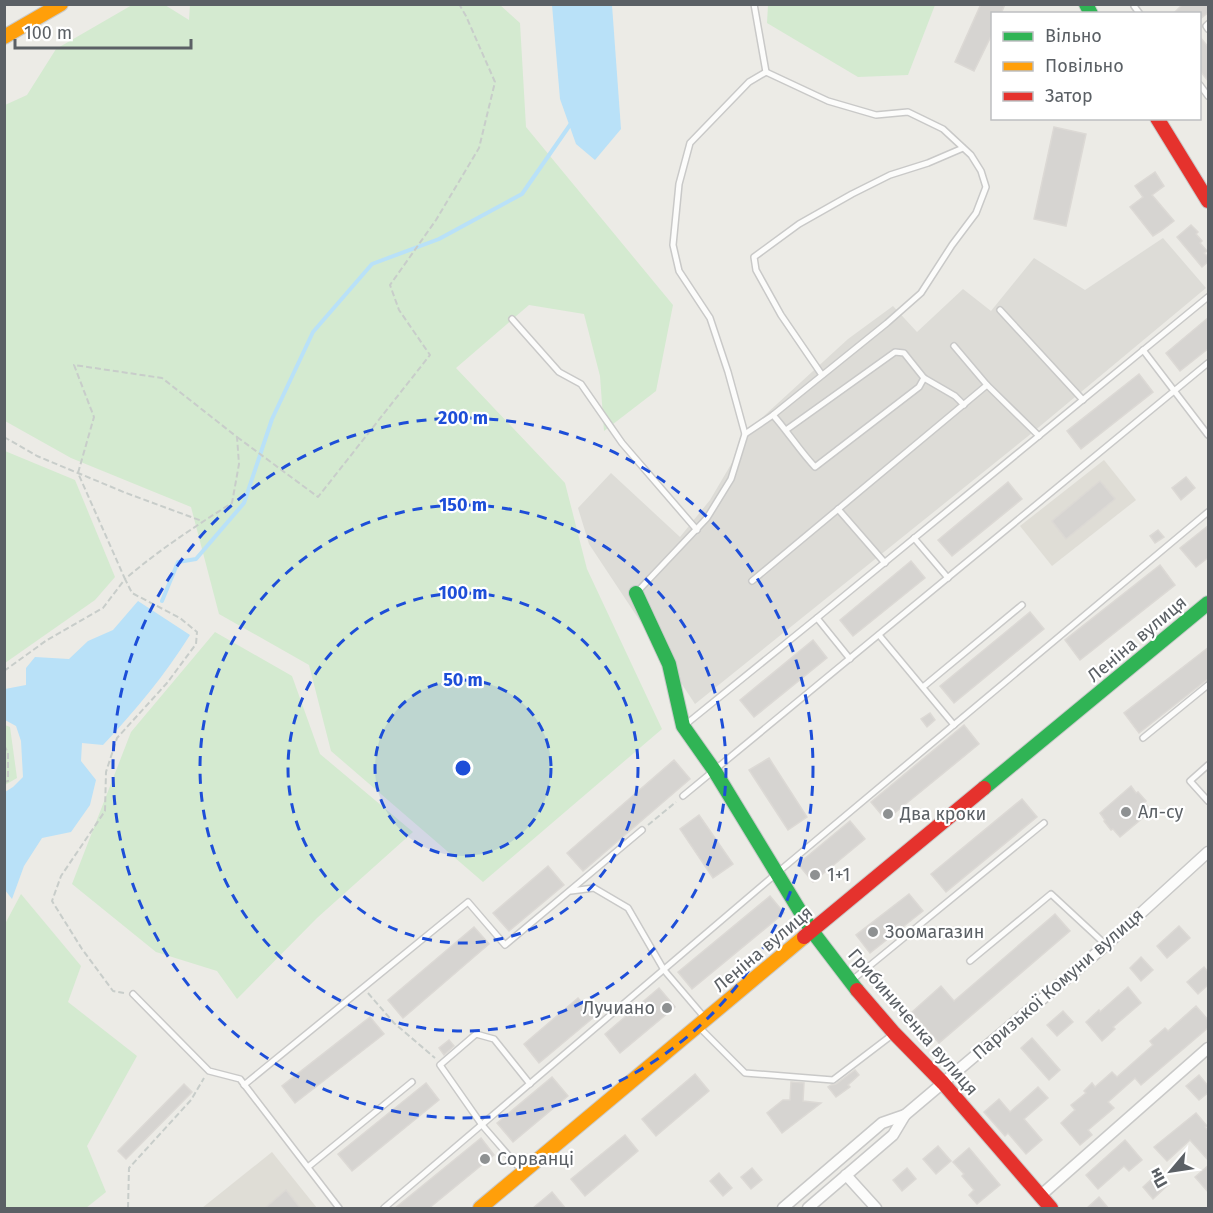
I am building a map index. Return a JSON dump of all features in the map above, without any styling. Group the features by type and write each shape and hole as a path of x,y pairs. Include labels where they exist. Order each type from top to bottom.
{"street":[{"path":"4,37 61,4"},
{"path":"1158,120 1209,201"},
{"name":"Грибиниченка вулиця","path":"636,593 669,664 683,726 714,770 812,931 850,982 894,1033 943,1083 1051,1209"},
{"name":"Леніна вулиця","path":"480,1209 702,1022 1209,603"},
{"name":"Паризької Комуни вулиця","path":"808,1209 893,1135 905,1115 1106,945 1209,852"},
{"path":"1040,1196 1209,1048"},
{"name":"Паризької Комуни вулиця","path":"783,1209 882,1123 905,1115"},
{"path":"846,1175 876,1209"}],"lane":[{"path":"754,4 766,72"},
{"path":"1209,24 1206,26 1209,29"},
{"path":"745,434 773,415 921,293 976,213 986,187 981,171 971,155 943,129 908,112 876,115 828,101 766,72"},
{"path":"636,593 707,518 731,479 745,434 710,318 679,272 673,245 679,184 690,143 749,82 766,72"},
{"path":"822,375 781,315 756,270 754,257 799,224 852,194 891,175 963,148"},
{"path":"683,726 1209,297"},
{"path":"1000,310 1083,400"},
{"path":"512,319 559,372 581,384 622,442 697,530"},
{"path":"954,346 987,385 1039,436"},
{"path":"1143,350 1209,435"},
{"path":"786,430 895,352 904,353 924,378 955,396 964,405"},
{"path":"683,796 1209,363"},
{"path":"773,415 801,453 815,467 919,387 924,378"},
{"path":"752,581 987,385"},
{"path":"838,509 885,563"},
{"path":"384,1209 777,873 1209,512"},
{"path":"914,538 948,578"},
{"path":"923,687 1022,604"},
{"path":"817,618 850,659"},
{"path":"879,634 954,725"},
{"path":"1143,738 1209,685"},
{"path":"1209,765 1190,781 1209,801"},
{"path":"850,982 1044,823"},
{"path":"244,1085 468,902 505,945 642,830"},
{"path":"570,891 594,888 628,908 664,970 702,1022 745,1073 833,1080 894,1033"},
{"path":"970,961 1051,894 1106,945"},
{"path":"133,994 209,1071 240,1079 339,1209"},
{"path":"523,1172 482,1125 440,1065 476,1034 494,1039 530,1084"},
{"path":"308,1167 412,1082"}],"path":[{"path":"133,994 113,991 82,949 52,901 61,876 105,812 106,772 117,738 167,683 196,644 197,632 180,618 132,593 125,579 78,473 94,417 74,365 162,378 318,497 430,355 399,310 390,285 436,220 479,148 493,93 495,82 459,4"},
{"path":"4,437 37,456 126,493 202,521"},
{"path":"4,671 47,640 102,608 125,579 154,554 232,503 240,464 237,437"},
{"path":"4,745 8,753 8,781 4,782"},
{"path":"642,830 683,796"},
{"path":"363,987 394,1023 440,1065"},
{"path":"128,1209 129,1168 191,1100 209,1071"}],"shaded area":[{"path":"1163,238 1206,288 1027,437 695,704 589,544 578,508 611,473 680,537 710,500 733,461 740,438 848,339 893,306 917,332 963,289 991,311 1034,258 1085,290"},
{"path":"1104,460 1136,500 1052,566 1020,526"},
{"path":"272,1152 317,1208 202,1208"}],"green space":[{"path":"190,4 500,5 520,23 526,127 673,305 656,391 604,431 600,376 584,314 529,305 456,368 565,483 587,569 662,729 483,882 331,751 309,665 219,614 191,507 71,458 5,421 5,105 27,95 56,49 132,5 165,5 189,20"},
{"path":"768,4 935,5 908,75 858,77 767,23"},
{"path":"5,451 75,480 115,577 95,600 5,663"},
{"path":"215,632 292,676 320,754 413,832 317,918 237,999 217,971 156,952 72,884 131,732"},
{"path":"5,725 10,727 17,778 5,785"},
{"path":"21,894 81,966 68,1002 137,1056 87,1146 106,1192 86,1208 5,1208 5,924"}],"water":[{"path":"552,5 612,5 621,129 595,160 576,144 560,99"},
{"path":"138,601 190,635 149,692 103,745 82,743 81,761 96,780 90,805 71,832 42,838 24,866 12,899 5,890 5,792 23,777 21,741 16,726 5,720 5,689 26,685 26,668 35,657 69,659 88,641 113,630"}],"building":[{"path":"981,4 1005,4 1002,12 991,12 991,36 974,71 955,62"},
{"path":"1183,4 1209,4 1209,12 1201,18 1201,12 1175,12"},
{"path":"1201,38 1209,48 1209,82 1201,72"},
{"path":"1054,127 1086,134 1066,226 1034,219"},
{"path":"1155,172 1164,186 1152,195 1174,221 1153,236 1130,207 1143,197 1135,186"},
{"path":"1191,225 1198,232 1196,234 1202,241 1200,243 1207,251 1204,253 1209,258 1209,261 1202,267 1177,237"},
{"path":"1209,317 1209,348 1180,371 1166,353"},
{"path":"1139,374 1153,392 1081,449 1067,431"},
{"path":"1186,477 1195,488 1181,500 1172,488"},
{"path":"1100,481 1115,499 1066,539 1052,521"},
{"path":"1008,482 1022,499 952,556 938,540"},
{"path":"1209,525 1209,557 1196,567 1180,548"},
{"path":"1158,530 1164,537 1155,543 1150,536"},
{"path":"911,561 925,578 853,636 840,620"},
{"path":"1160,565 1175,585 1080,660 1065,640"},
{"path":"1030,612 1044,629 954,703 940,686"},
{"path":"813,640 827,658 754,717 740,700"},
{"path":"1209,647 1209,678 1139,733 1124,713"},
{"path":"930,713 935,720 927,727 921,719"},
{"path":"964,725 979,744 886,820 871,802"},
{"path":"769,758 807,817 788,830 749,770"},
{"path":"674,760 690,779 583,871 567,853"},
{"name":"Ал-су","path":"1131,786 1146,801 1144,802 1151,811 1120,837 1113,829 1111,830 1100,813"},
{"path":"1022,799 1037,817 946,892 931,874"},
{"path":"699,815 733,864 713,878 680,829"},
{"path":"850,821 865,839 813,882 798,864"},
{"path":"548,866 564,885 509,931 493,913"},
{"path":"909,894 923,911 870,953 856,935"},
{"path":"770,896 784,913 692,989 678,972"},
{"path":"1055,914 1070,931 939,1043 912,1012 941,986 954,1001"},
{"path":"1179,926 1190,938 1167,958 1157,946"},
{"path":"474,927 489,944 403,1018 388,1000"},
{"path":"1141,957 1153,970 1141,981 1130,968"},
{"path":"1204,967 1209,973 1209,984 1198,994 1187,982"},
{"path":"1128,987 1141,1003 1113,1027 1115,1029 1102,1041 1086,1022"},
{"path":"659,988 675,1007 620,1053 605,1034"},
{"path":"578,998 594,1017 539,1063 524,1044"},
{"path":"1196,1006 1209,1021 1209,1027 1141,1085 1135,1078 1108,1102 1114,1108 1088,1130 1092,1135 1080,1145 1061,1123 1075,1110 1071,1105 1086,1093 1084,1091 1092,1083 1095,1087 1112,1072 1117,1077 1153,1045 1150,1041 1165,1028 1168,1031"},
{"path":"1063,1011 1073,1022 1057,1036 1047,1025"},
{"path":"370,1017 384,1034 295,1103 282,1086"},
{"path":"1032,1038 1060,1070 1049,1080 1021,1048"},
{"path":"449,1040 454,1046 444,1055 439,1048"},
{"path":"855,1070 859,1075 848,1085 850,1087 836,1097 828,1087"},
{"path":"695,1074 709,1091 656,1136 642,1119"},
{"path":"1199,1075 1209,1087 1209,1092 1199,1100 1186,1086"},
{"path":"552,1077 568,1096 513,1142 497,1123"},
{"path":"791,1082 804,1083 803,1101 821,1103 782,1133 767,1113 783,1100 790,1100"},
{"path":"426,1083 439,1100 352,1171 338,1154"},
{"path":"184,1084 192,1092 126,1159 118,1151"},
{"path":"1038,1087 1048,1098 1024,1119 1042,1140 1026,1154 1008,1133 1005,1136 984,1112 999,1099 1010,1112"},
{"path":"1196,1113 1209,1132 1209,1161 1190,1140 1167,1161 1154,1147"},
{"path":"625,1135 638,1151 585,1196 571,1179"},
{"path":"481,1138 494,1155 428,1209 394,1209"},
{"path":"1125,1140 1142,1160 1129,1171 1124,1166 1098,1189 1086,1175"},
{"path":"938,1146 951,1161 936,1174 923,1159"},
{"path":"969,1148 1000,1185 977,1204 969,1195 974,1190 953,1162"},
{"path":"1209,1165 1209,1193 1195,1177"},
{"path":"752,1168 762,1180 751,1189 741,1177"},
{"path":"907,1168 916,1179 902,1191 893,1180"},
{"path":"719,1173 732,1188 723,1196 710,1181"},
{"path":"1158,1173 1168,1185 1153,1199 1143,1187"},
{"path":"286,1190 301,1209 264,1209"},
{"path":"552,1192 566,1209 532,1209"},
{"path":"1099,1197 1109,1209 1086,1209"}],"waterway":[{"path":"162,601 178,562 196,559 244,503 272,419 313,332 372,264 439,239 522,194 572,122"}],"traffic: fast":[{"path":"1086,4 1090,12"},
{"path":"636,593 669,664 683,726 714,770 812,931 857,990"},
{"path":"984,788 1208,603"}],"traffic: slow":[{"path":"4,37 61,4"},
{"path":"480,1208 804,937"}],"traffic: jam":[{"path":"1158,120 1208,201"},
{"path":"804,937 984,788"},
{"path":"857,990 894,1033 943,1083 1051,1208"}],"place":[{"name":"Ал-су","path":"1126,812"},
{"name":"Два кроки","path":"888,814"},
{"name":"1+1","path":"815,875"},
{"name":"Зоомагазин","path":"873,932"},
{"name":"Лучиано","path":"667,1008"},
{"name":"Сорванці","path":"485,1159"}]}
